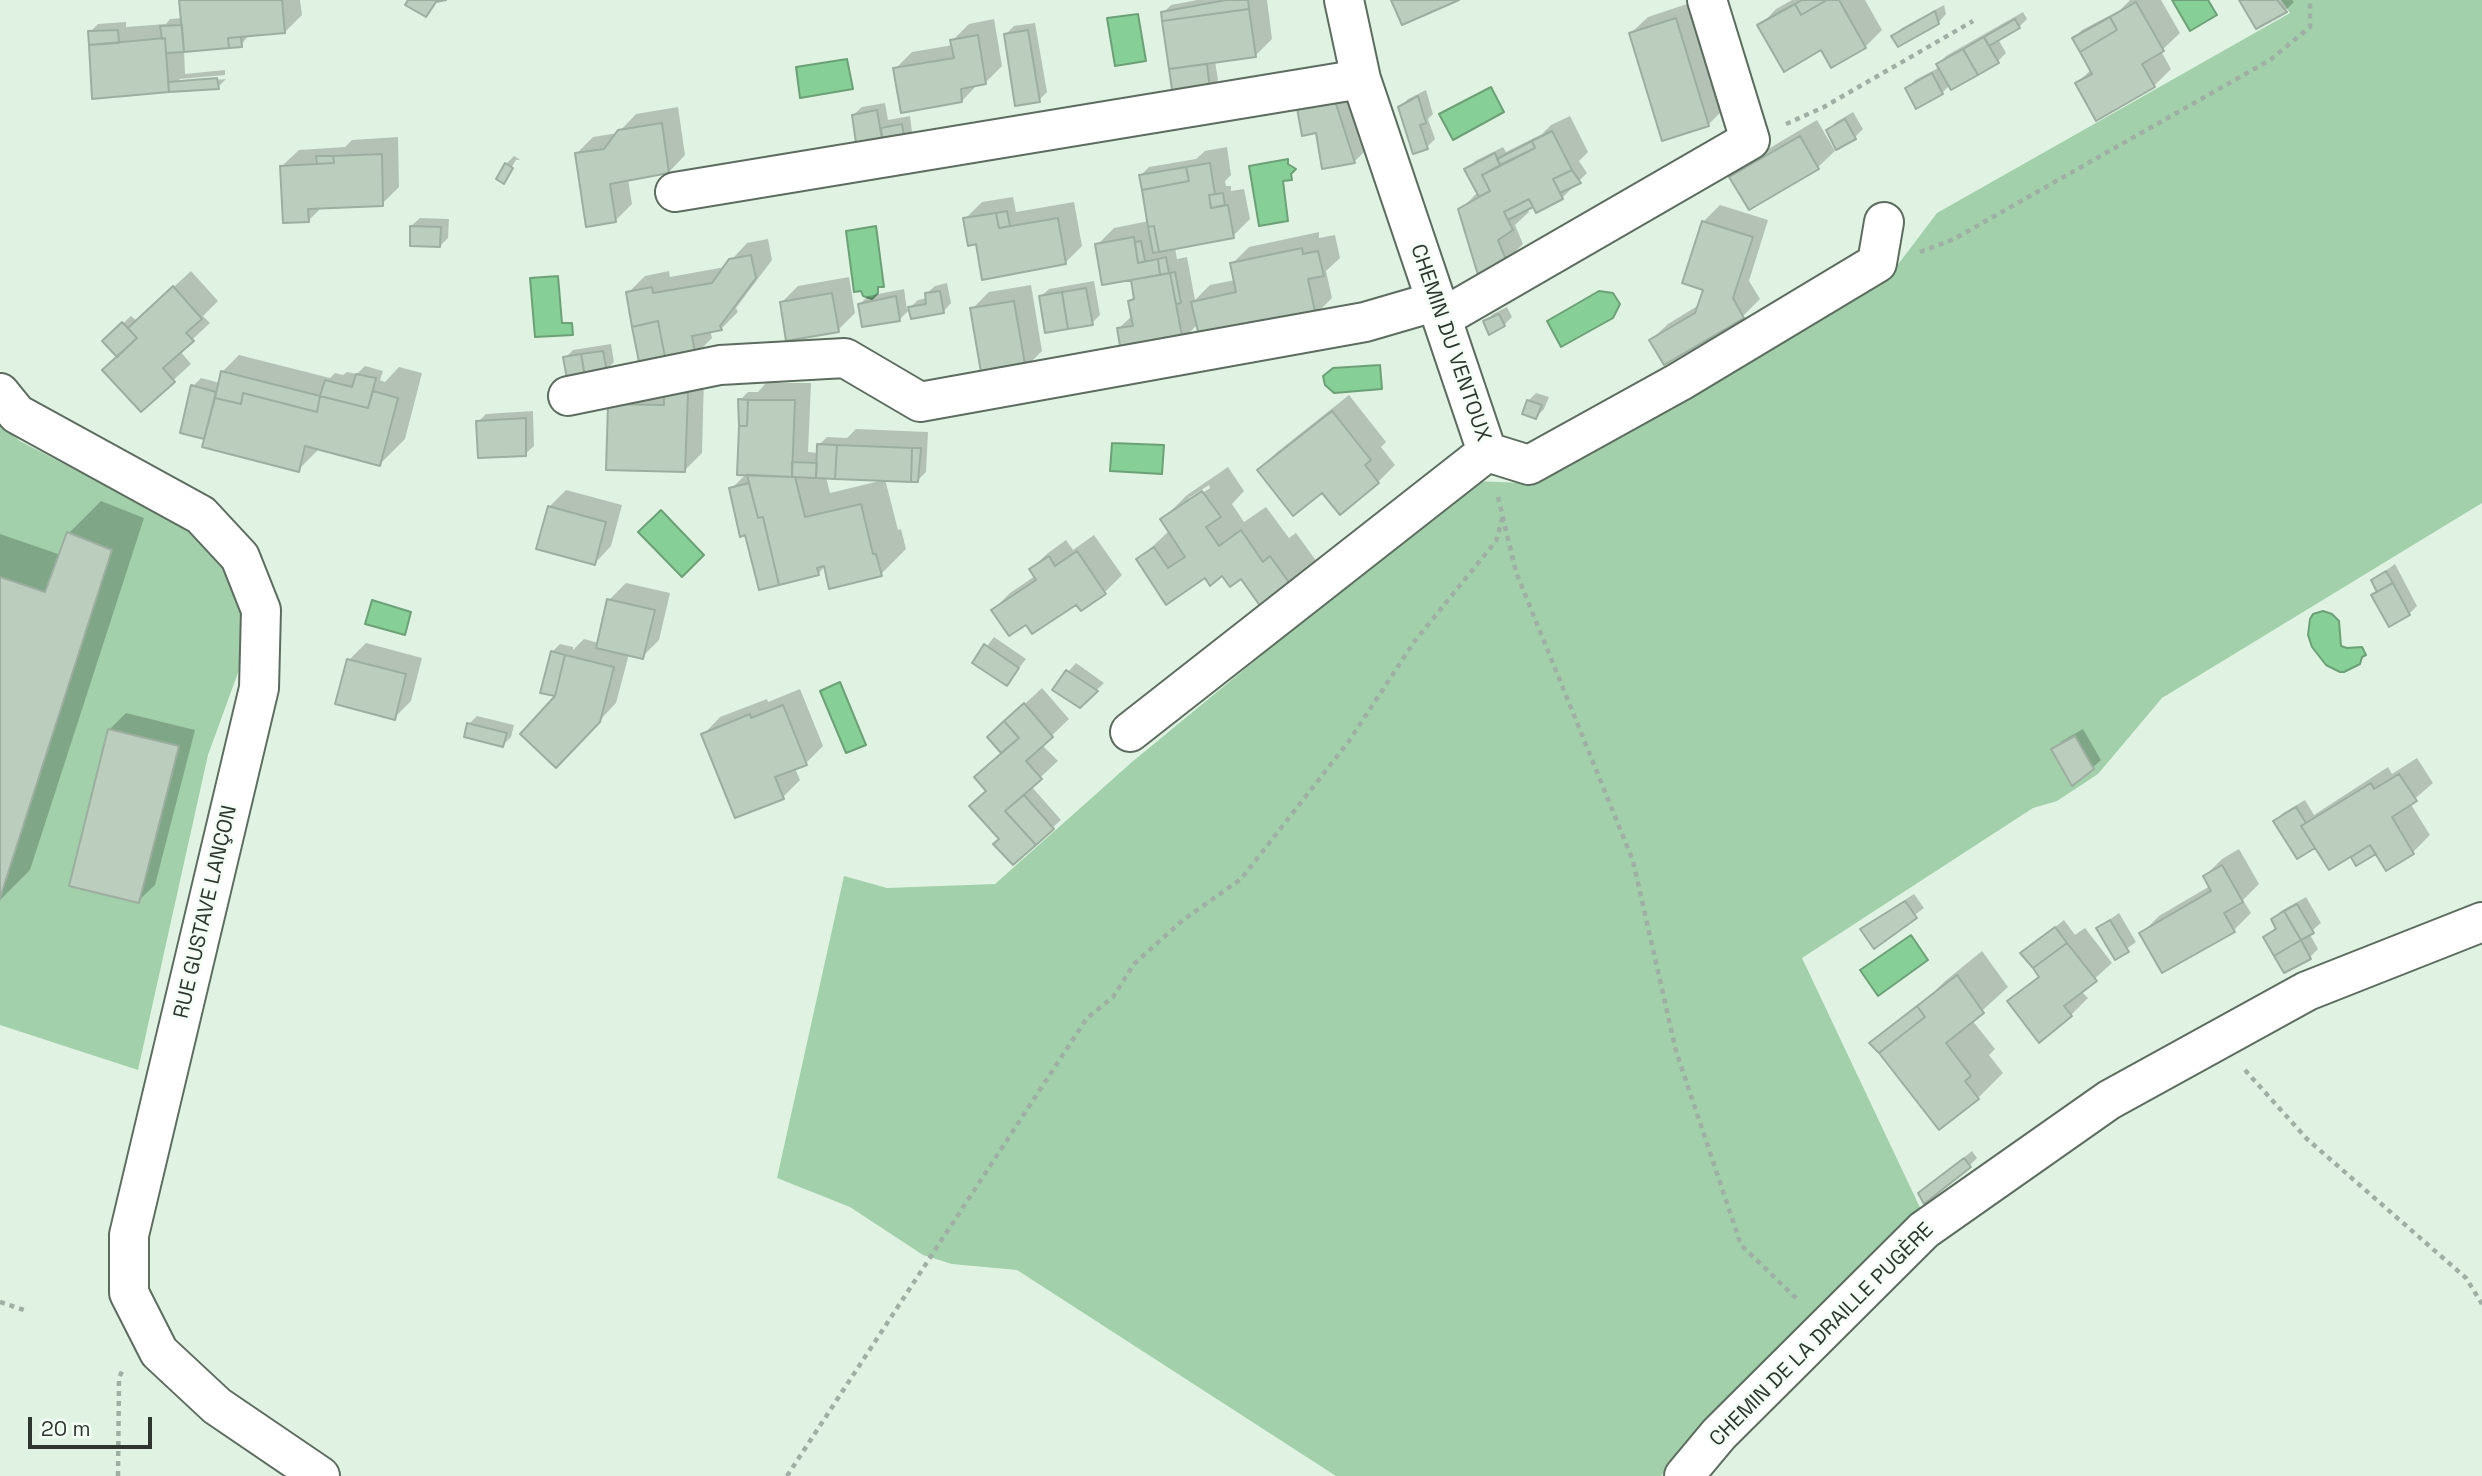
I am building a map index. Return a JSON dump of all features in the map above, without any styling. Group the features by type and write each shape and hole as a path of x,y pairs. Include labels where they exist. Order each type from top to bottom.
{"street":[{"name":"CHEMIN DU VENTOUX","path":"1130,732 1487,452 1361,79 1344,0"},
{"path":"568,396 720,365 845,358 920,402 1440,310 1750,141 1707,0"},
{"path":"676,192 1361,79"},
{"path":"1487,452 1528,465 1679,382 1877,262 1884,222"},
{"name":"RUE GUSTAVE LANÇON","path":"0,393 17,414 201,515 240,557 261,610 259,688 129,1235 130,1293 159,1352 217,1406 320,1476"},
{"name":"CHEMIN DE LA DRAILLE PUGÈRE","path":"1684,1476 1719,1434 1924,1230 2109,1100 2307,991 2482,922"}],"path":[{"path":"1877,262 1903,258 1954,239 2270,60 2310,27 2310,0"},
{"path":"1818,109 1973,21"},
{"path":"1487,452 1516,572 1633,860 1676,1051 1741,1245 1827,1326"},
{"path":"787,1476 1087,1018 1113,997 1134,964 1183,920 1241,879 1349,741 1414,642 1496,541 1503,516"},
{"path":"2222,1038 2244,1069 2307,1139 2466,1278 2482,1304"},
{"path":"0,1302 24,1310"},
{"path":"118,1476 119,1378 145,1324"}],"shaded area":[{"path":"2172,0 2208,0 2217,15 2190,31"},
{"path":"2281,0 2482,0 2482,503 2162,698 2098,774 2057,801 2033,808 1802,958 1924,1216 1675,1457 1661,1476 1336,1476 1017,1270 952,1264 923,1255 850,1207 777,1178 844,876 887,888 995,884 1132,762 1473,481 1525,483 1893,271 1937,213 2290,13"},
{"path":"1138,14 1146,61 1115,66 1107,18"},
{"path":"847,59 853,89 800,98 796,67"},
{"path":"1491,87 1504,112 1453,140 1439,114"},
{"path":"1288,159 1288,164 1296,169 1291,174 1292,180 1283,181 1288,221 1259,226 1249,166"},
{"path":"876,226 884,287 878,287 878,293 872,299 863,296 861,291 854,292 846,231"},
{"path":"558,276 562,323 572,323 573,335 535,337 530,278"},
{"path":"1599,291 1613,293 1620,304 1613,318 1561,347 1547,321"},
{"path":"1380,365 1382,389 1334,393 1325,385 1323,376 1333,368"},
{"path":"0,425 20,441 216,546 259,615 208,755 138,1070 0,1025"},
{"path":"1112,443 1164,445 1162,474 1110,471"},
{"path":"661,510 704,555 682,577 638,532"},
{"path":"372,600 411,612 405,635 365,624"},
{"path":"2323,611 2332,614 2339,621 2341,646 2362,647 2366,655 2362,657 2360,664 2340,672 2326,665 2312,647 2308,635 2310,619 2313,614"},
{"path":"840,682 866,745 846,753 820,691"},
{"path":"1911,935 1928,960 1878,996 1860,970"}],"building":[{"path":"179,0 282,0 285,33 228,38 229,48 184,52"},
{"path":"408,0 446,0 436,2 426,17 405,5"},
{"path":"1226,0 1248,0 1249,9 1162,21 1161,12"},
{"path":"1391,0 1459,0 1402,25"},
{"path":"1802,0 1827,0 1801,15 1795,4"},
{"path":"1827,0 1839,0 1866,48 1831,68 1821,50 1784,72 1757,25 1795,4 1801,15"},
{"path":"2239,0 2277,0 2287,12 2256,29"},
{"path":"2136,2 2164,51 2142,64 2155,87 2096,121 2075,83 2092,74 2080,52 2117,30 2110,17"},
{"path":"1249,9 1256,57 1169,69 1162,21"},
{"path":"1935,11 1939,24 1898,47 1891,36"},
{"path":"2110,17 2117,30 2080,52 2072,38"},
{"path":"1676,18 1709,126 1662,141 1629,33"},
{"path":"2015,19 2020,28 1989,46 1984,37"},
{"path":"182,25 184,52 166,53 165,38 162,39 160,26"},
{"path":"118,30 119,43 89,45 88,31"},
{"path":"1028,30 1040,102 1015,106 1004,34"},
{"path":"978,35 986,84 961,89 962,102 901,113 893,68 954,58 950,40"},
{"path":"241,37 242,47 229,48 228,38"},
{"path":"1984,37 1999,63 1978,75 1963,49"},
{"path":"165,38 169,92 92,99 89,45"},
{"path":"1963,49 1978,75 1951,90 1936,64"},
{"path":"1207,64 1210,90 1173,96 1169,69"},
{"path":"1932,73 1943,94 1916,109 1905,88"},
{"path":"217,78 219,89 169,92 168,82"},
{"path":"1418,96 1426,123 1420,125 1428,149 1413,154 1398,107"},
{"path":"1335,101 1355,163 1322,169 1316,133 1302,136 1297,108"},
{"path":"877,110 883,145 857,150 852,115"},
{"path":"1845,119 1856,139 1836,150 1826,130"},
{"path":"662,123 669,173 610,184 616,222 586,227 575,153 604,149 618,130"},
{"path":"902,124 905,142 883,145 881,128"},
{"path":"1552,131 1572,170 1553,179 1563,199 1536,213 1529,199 1504,212 1513,230 1498,240 1507,262 1478,275 1458,209 1490,191 1482,175 1535,148 1532,141"},
{"path":"1800,136 1819,169 1749,210 1729,177"},
{"path":"1532,141 1535,148 1500,165 1497,159"},
{"path":"1495,153 1500,165 1482,175 1490,191 1479,197 1464,169"},
{"path":"382,154 383,206 308,209 309,222 283,223 280,166 334,163 333,156"},
{"path":"316,156 333,156 334,163 317,164"},
{"path":"505,163 513,168 504,184 496,179"},
{"path":"1210,163 1215,194 1209,195 1211,208 1228,205 1234,238 1159,252 1154,226 1148,227 1142,190 1189,181 1186,167"},
{"path":"1186,167 1189,181 1142,190 1139,175"},
{"path":"1572,170 1581,183 1560,193 1553,179"},
{"path":"1223,193 1225,205 1211,208 1209,195"},
{"path":"1529,199 1533,207 1508,220 1504,212"},
{"path":"1007,211 1010,226 999,228 996,213"},
{"path":"996,213 999,228 1058,218 1066,264 982,280 976,244 968,246 963,218"},
{"path":"1702,221 1753,237 1733,298 1744,318 1664,365 1649,340 1695,313 1703,290 1682,283"},
{"path":"410,226 441,227 440,247 410,246"},
{"path":"1154,226 1159,252 1153,253 1148,227"},
{"path":"1134,237 1138,263 1158,259 1160,275 1102,285 1095,244"},
{"path":"1141,241 1145,261 1138,263 1135,242"},
{"path":"1302,248 1303,254 1318,251 1324,276 1308,279 1316,316 1200,340 1191,302 1236,292 1230,263"},
{"path":"751,255 756,278 720,326 722,330 692,336 696,357 666,362 658,321 632,327 626,292 652,287 653,293 712,283 729,259"},
{"path":"1166,257 1169,273 1160,275 1158,259"},
{"path":"1175,272 1181,303 1176,304 1170,273"},
{"path":"1170,273 1183,341 1121,352 1117,328 1133,326 1128,301 1134,299 1131,280"},
{"path":"173,286 202,319 186,333 194,341 163,368 175,382 141,412 102,370 137,338 128,328"},
{"path":"1086,288 1093,325 1068,329 1062,292"},
{"path":"940,291 944,313 911,319 908,307 926,304 925,293"},
{"path":"1062,292 1068,329 1045,333 1039,296"},
{"path":"832,293 839,332 786,341 780,302"},
{"path":"896,296 900,321 862,327 858,304"},
{"path":"1014,301 1026,370 982,378 970,308"},
{"path":"1499,314 1505,326 1489,335 1483,321"},
{"path":"658,321 666,362 640,367 632,327"},
{"path":"122,322 137,338 117,357 102,341"},
{"path":"603,351 607,372 585,376 581,354"},
{"path":"581,354 585,376 567,379 563,357"},
{"path":"221,371 320,396 317,412 243,393 241,404 215,398"},
{"path":"356,374 376,378 368,408 320,396 325,380 352,387"},
{"path":"191,385 216,392 204,439 180,433"},
{"path":"373,391 398,398 380,466 305,446 299,472 202,447 215,398 241,404 243,393 317,412 320,396 368,408"},
{"path":"664,392 688,393 685,472 606,470 608,404 664,405"},
{"path":"738,399 748,400 747,426 739,426"},
{"path":"748,400 795,400 792,477 737,475 739,426 747,426"},
{"path":"1527,400 1542,405 1536,419 1522,414"},
{"path":"1332,411 1371,460 1365,465 1379,483 1340,515 1322,493 1293,516 1257,470"},
{"path":"526,418 526,456 478,458 476,421"},
{"path":"817,444 837,445 835,479 816,478"},
{"path":"837,445 912,448 911,482 835,479"},
{"path":"912,448 921,448 918,482 911,482"},
{"path":"792,462 817,463 816,478 792,477"},
{"path":"747,475 795,477 805,517 861,504 873,554 876,554 882,576 829,589 824,566 817,568 819,575 779,585 763,517 758,518"},
{"path":"749,483 758,518 763,517 779,585 759,590 745,535 740,537 729,488"},
{"path":"1202,491 1221,517 1206,527 1219,546 1241,530 1263,562 1270,556 1293,588 1263,610 1241,579 1230,587 1222,576 1210,586 1205,578 1166,605 1136,559 1154,547 1168,568 1185,557 1160,519"},
{"path":"548,506 606,522 595,565 536,549"},
{"path":"67,532 112,550 0,898 0,577 45,592"},
{"path":"1077,551 1106,594 1081,611 1076,605 1032,634 1026,625 1009,636 991,610 1036,580 1029,569 1049,556 1055,566"},
{"path":"2386,571 2393,583 2377,592 2371,580"},
{"path":"2393,583 2410,615 2389,627 2371,595"},
{"path":"607,599 655,610 643,659 596,648"},
{"path":"984,644 1019,668 1007,686 972,663"},
{"path":"551,651 565,655 555,696 540,693"},
{"path":"565,655 614,667 600,722 556,768 520,734 555,696"},
{"path":"347,659 406,674 395,720 335,704"},
{"path":"1066,670 1098,691 1080,708 1052,690"},
{"path":"1024,703 1053,737 1026,761 1042,779 1005,811 1036,845 1013,865 993,844 999,839 969,806 986,791 974,777 1019,738 1004,721"},
{"path":"783,705 807,765 775,777 784,799 735,818 701,734 750,714 751,718"},
{"path":"1004,721 1019,738 1001,753 987,737"},
{"path":"467,723 507,733 503,747 464,737"},
{"path":"108,729 179,746 139,903 69,886"},
{"path":"2075,736 2094,769 2072,786 2051,749"},
{"path":"2399,774 2417,801 2392,817 2414,854 2386,871 2370,845 2329,870 2301,826 2371,783 2374,789"},
{"path":"1024,795 1054,829 1036,845 1005,811"},
{"path":"2296,807 2306,823 2301,826 2315,848 2297,859 2273,821"},
{"path":"2370,845 2376,854 2356,866 2351,857"},
{"path":"2222,865 2243,902 2224,913 2235,932 2162,973 2139,933 2211,891 2203,876"},
{"path":"1905,901 1917,918 1874,949 1860,929"},
{"path":"2297,904 2314,933 2301,940 2284,911"},
{"path":"2284,911 2301,940 2274,956 2263,937 2276,929 2271,919"},
{"path":"2110,920 2129,952 2115,960 2096,928"},
{"path":"2055,927 2067,943 2033,968 2020,953"},
{"path":"2301,940 2311,959 2284,973 2274,956"},
{"path":"2067,943 2097,981 2064,1006 2072,1016 2039,1043 2007,1001 2039,977 2033,968"},
{"path":"1957,975 1984,1013 1946,1043 1971,1076 1965,1081 1979,1099 1939,1130 1879,1053 1925,1017 1917,1006"},
{"path":"1917,1006 1925,1017 1879,1053 1869,1043"},
{"path":"1964,1158 1971,1167 1924,1204 1918,1193"}]}
